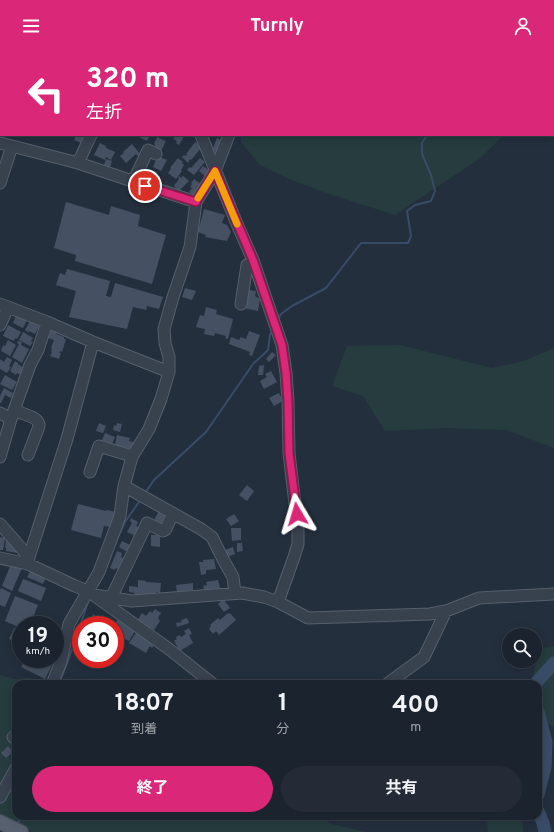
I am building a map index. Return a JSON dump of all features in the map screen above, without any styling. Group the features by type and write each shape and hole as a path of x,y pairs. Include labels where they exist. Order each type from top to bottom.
{"main road":[{"path":"0,822 20,832"}],"street":[{"path":"78,163 91,136"},
{"path":"201,136 254,262 282,345 286,373 289,453 298,530 298,544 278,602"},
{"path":"54,680 61,662 69,624 91,593 120,516 124,486 132,456 149,428 161,399 169,372 169,357 165,343 164,328 190,247 196,202 215,171 229,136"},
{"path":"0,143 78,163 196,202"},
{"path":"0,183 12,146"},
{"path":"133,182 148,150 156,154"},
{"path":"240,304 247,265 254,262"},
{"path":"0,325 4,306 169,372"},
{"path":"0,457 12,415 30,365 38,350 47,322"},
{"path":"29,560 67,439 93,342"},
{"path":"0,413 34,418 38,422 39,426 28,455"},
{"path":"90,472 99,446 132,456"},
{"path":"124,486 201,529 212,537 233,577 235,593"},
{"path":"110,598 147,524 163,531 166,529 173,513"},
{"path":"0,524 29,560 75,586 91,593 110,598 132,601 242,593 264,597 278,602 308,618 430,614 446,611 479,598 554,594"},
{"path":"0,558 29,560"},
{"path":"91,593 169,649 208,680"},
{"path":"392,680 424,657 446,611"},
{"path":"0,798 12,776"}],"green space":[{"path":"241,136 503,136 479,159 395,215 332,195 289,179 260,165 241,142"},
{"path":"400,345 492,368 524,361 554,348 554,448 506,430 445,428 385,431 363,396 332,386 347,346"},
{"path":"554,646 554,726 547,724 545,713 542,711 542,680 533,680 535,668 542,668 542,648"},
{"path":"0,675 14,679 29,678 35,680 12,680 12,820 324,820 331,824 367,832 32,832 0,815"},
{"path":"522,820 523,832 488,832 487,821"}],"building":[{"path":"76,136 88,136 84,144 74,140"},
{"path":"137,136 150,136 147,141"},
{"path":"175,136 184,136 179,145 176,143 177,141 173,139"},
{"path":"157,137 166,141 161,151 154,148"},
{"path":"217,138 223,141 218,153 212,150"},
{"path":"195,142 202,147 188,163 182,157 184,155 186,156"},
{"path":"100,143 106,146 106,148 115,152 111,160 106,157 105,160 94,155"},
{"path":"132,144 140,154 138,156 136,154 126,163 120,156"},
{"path":"158,156 167,160 161,171 153,167"},
{"path":"178,158 184,165 181,170 182,171 176,179 168,173"},
{"path":"200,158 205,162 194,175 187,170 189,167 191,168"},
{"path":"106,159 112,161 110,168 104,165"},
{"path":"203,166 210,171 206,177 199,171"},
{"path":"150,169 157,172 152,182 145,179"},
{"path":"179,176 181,178 183,176 189,181 179,191 174,186 179,179"},
{"path":"194,179 203,185 196,197 189,192 192,188 190,187 192,184 191,183"},
{"path":"66,202 109,215 111,206 140,215 138,226 166,235 152,284 75,261 76,255 54,248"},
{"path":"204,209 225,215 222,223 227,225 231,232 227,241 205,237 206,235 198,232"},
{"path":"67,269 110,281 106,296 111,297 115,283 163,297 159,309 147,306 146,310 133,307 127,329 69,317 76,291 56,285 60,273 65,275"},
{"path":"185,288 196,291 192,300 182,297"},
{"path":"247,290 256,291 255,296 260,299 258,311 243,308"},
{"path":"206,307 217,310 216,314 233,319 228,339 225,338 226,336 215,333 214,336 204,334 205,329 196,327 200,315 204,316"},
{"path":"17,313 27,320 23,328 13,323"},
{"path":"30,321 39,326 35,334 25,330"},
{"path":"8,325 21,332 14,341 3,336"},
{"path":"51,330 57,332 56,334 66,339 62,352 60,351 59,353 61,353 59,359 50,356 54,340 48,338"},
{"path":"249,331 260,335 252,356 249,355 250,352 229,344 231,337 239,340 241,337 246,339"},
{"path":"23,332 33,338 31,341 33,342 30,346 19,340"},
{"path":"8,340 16,345 10,356 1,351 3,345 5,346"},
{"path":"18,341 22,342 21,345 29,349 22,363 12,357 19,344 17,343"},
{"path":"272,352 276,355 269,362 266,359"},
{"path":"7,357 12,360 9,366 11,367 7,373 0,369 0,359 4,362"},
{"path":"15,361 25,369 21,375 17,373 16,375 10,371"},
{"path":"264,365 263,375 258,375 259,366"},
{"path":"271,371 277,382 264,389 260,381 267,377 265,374"},
{"path":"5,375 17,382 12,390 0,384"},
{"path":"4,388 13,393 11,398 5,395 0,403 0,396"},
{"path":"279,393 283,401 274,406 269,398"},
{"path":"99,423 106,426 103,433 96,431"},
{"path":"117,423 122,424 120,432 113,430 114,425 116,426"},
{"path":"105,433 115,437 112,444 102,440"},
{"path":"117,435 130,438 129,441 134,442 132,449 115,445"},
{"path":"247,485 254,491 247,501 239,495"},
{"path":"78,504 116,512 111,527 104,526 101,538 71,530"},
{"path":"159,510 167,514 161,527 153,523"},
{"path":"234,514 239,521 231,526 226,519"},
{"path":"131,518 138,522 136,526 140,528 136,536 127,532 132,523 130,521"},
{"path":"231,528 241,528 241,540 232,541"},
{"path":"151,535 160,535 160,547 151,546"},
{"path":"0,537 5,538 3,550 0,550"},
{"path":"6,541 14,543 19,550 18,553 6,551"},
{"path":"122,541 132,546 129,553 119,547"},
{"path":"237,543 242,543 243,551 237,552"},
{"path":"233,547 235,554 227,557 225,550"},
{"path":"117,551 122,553 121,557 126,560 121,571 116,568 115,570 110,568"},
{"path":"214,559 216,569 206,570 206,574 201,575 199,562"},
{"path":"11,564 22,568 12,591 2,586"},
{"path":"31,570 46,577 43,584 27,577"},
{"path":"23,579 46,588 41,601 18,591"},
{"path":"138,580 161,583 160,593 156,592 155,596 134,595 135,593 129,592 129,586 138,587"},
{"path":"218,580 220,588 205,592 203,586 207,585 206,582"},
{"path":"193,583 193,590 177,592 176,585"},
{"path":"1,588 11,593 5,607 0,605"},
{"path":"15,596 38,605 34,616 12,616 12,624 5,621"},
{"path":"223,599 230,608 224,612 218,604"},
{"path":"155,609 161,613 158,618 160,621 154,630 151,628 150,630 137,621 142,613 146,616 150,611 152,613"},
{"path":"230,613 236,620 219,635 216,631 213,634 209,629 211,626 210,625 218,618 220,620"},
{"path":"187,618 189,623 177,627 176,623 182,622 181,620"},
{"path":"124,622 136,629 129,641 124,638"},
{"path":"189,628 192,634 189,635 193,643 180,651 174,641 177,639 176,637 180,635 181,637 186,634 184,631"},
{"path":"138,630 156,641 152,648 150,646 146,653 129,643"},
{"path":"12,632 12,640 9,639"},
{"path":"23,668 50,668 45,679"},
{"path":"8,746 12,751 12,753 6,758 1,753"}],"waterway":[{"path":"278,319 281,314 292,306 326,288 361,243 408,243 411,236 407,211 415,205 431,201 435,191 431,175 422,154 422,143 426,136"},
{"path":"145,493 154,480 206,432 253,364 268,350 270,335 273,330"},
{"path":"117,539 125,522 141,499"},
{"path":"61,680 88,602"},
{"path":"539,680 554,663"},
{"path":"542,726 546,742 545,767 542,779"},
{"path":"542,820 545,832"}],"slow traffic":[{"path":"198,198 215,171 237,224"}],"route":[{"path":"145,186 196,202 215,171 253,260 282,345 288,401 289,453 297,514"}]}
